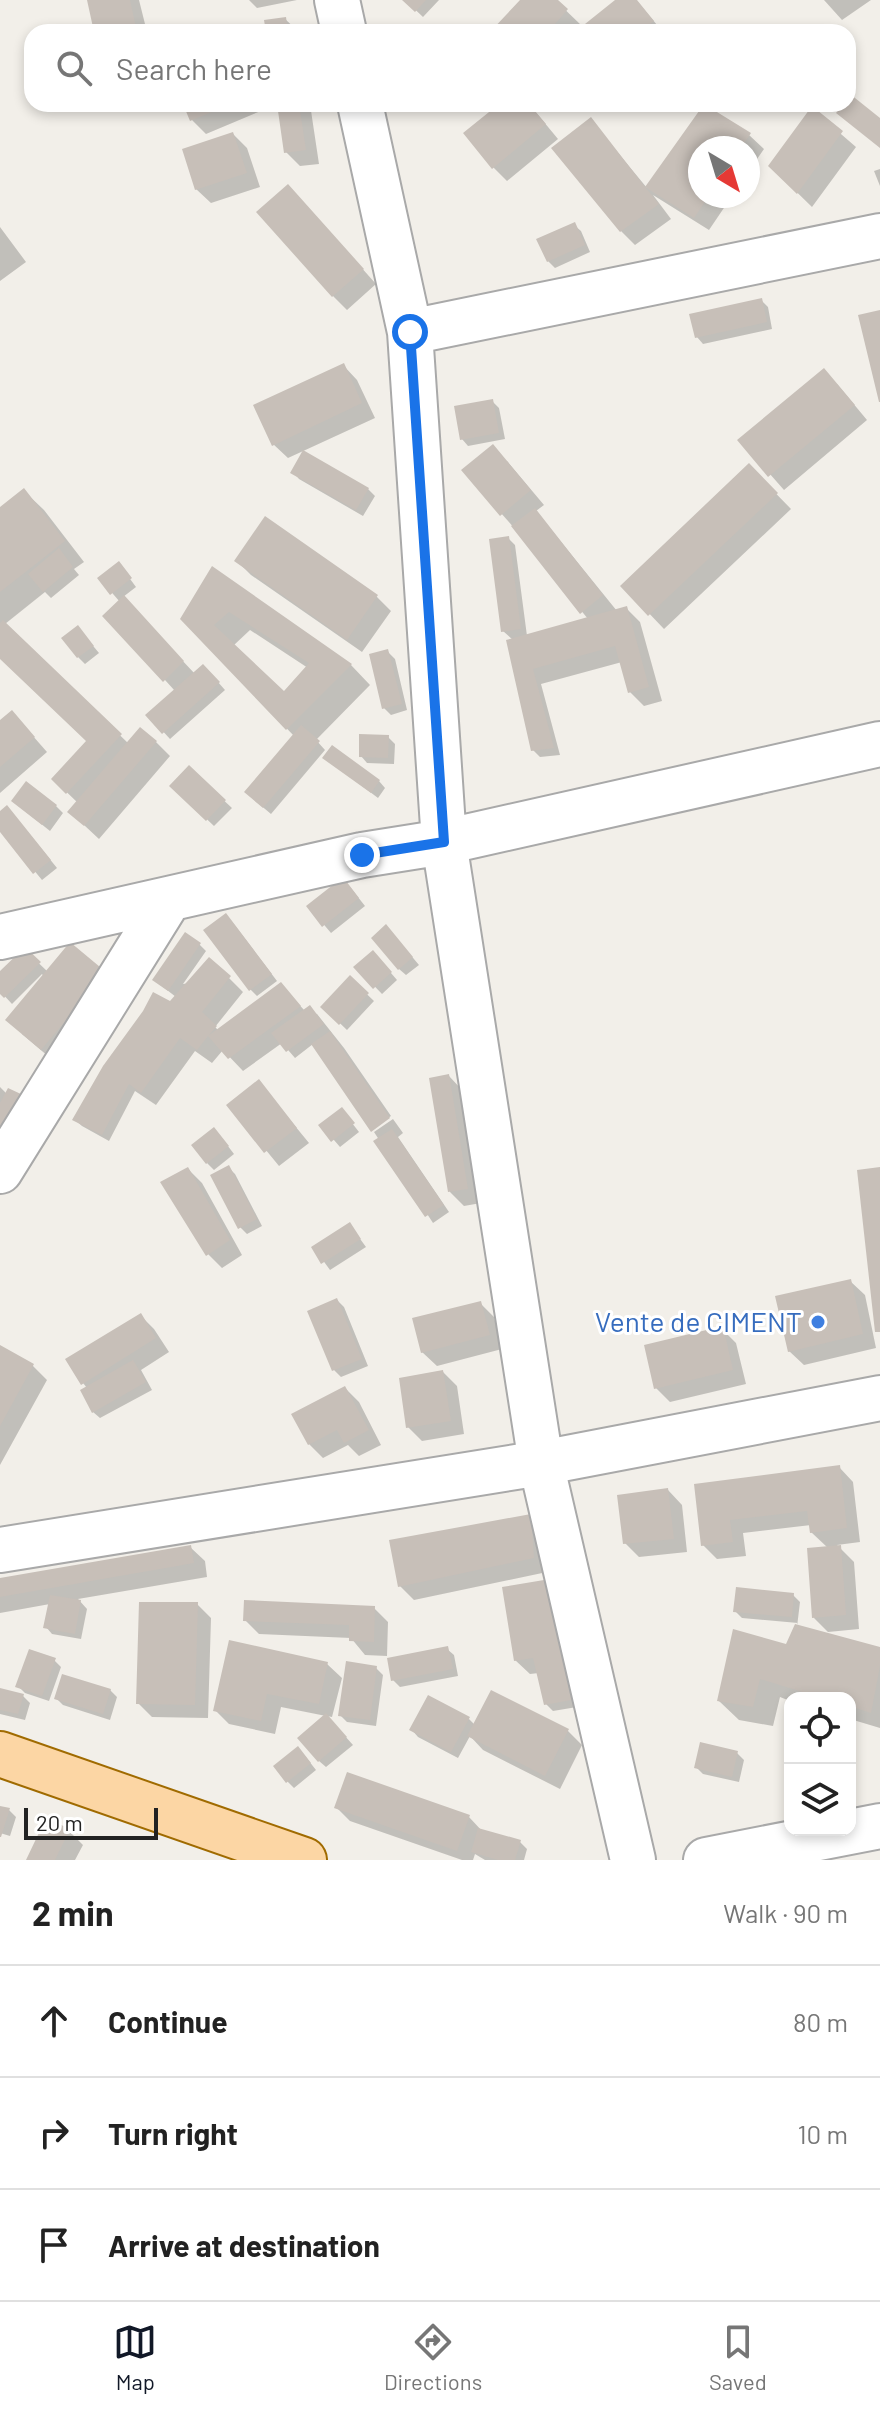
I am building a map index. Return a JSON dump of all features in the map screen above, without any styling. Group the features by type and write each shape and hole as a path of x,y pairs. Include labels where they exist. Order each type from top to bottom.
{"main road":[{"path":"0,1754 304,1860"}],"street":[{"path":"337,0 342,24"},
{"path":"362,112 410,332 444,842 541,1463 633,1860"},
{"path":"410,332 880,236"},
{"path":"0,937 362,855 444,842 880,744"},
{"path":"0,1171 168,901"},
{"path":"0,1550 541,1463 880,1398"},
{"path":"706,1860 880,1826"}],"building":[{"path":"87,0 130,0 135,24 92,24"},
{"path":"402,0 426,0 415,12"},
{"path":"520,0 558,0 568,9 555,24 498,24"},
{"path":"615,0 637,0 654,21 650,24 585,24"},
{"path":"286,17 287,24 265,24 264,20"},
{"path":"856,99 880,118 880,148 836,113 856,112"},
{"path":"186,112 212,112 190,121"},
{"path":"278,112 300,112 306,150 284,153"},
{"path":"489,112 536,112 546,124 492,169 463,133"},
{"path":"698,112 717,112 751,133 749,136 688,136 688,208 701,208 694,218 645,187"},
{"path":"808,112 819,112 843,131 797,194 768,166"},
{"path":"591,117 659,204 620,232 551,148"},
{"path":"233,132 247,173 195,190 182,149"},
{"path":"288,184 364,269 332,297 256,212"},
{"path":"575,222 585,245 547,262 536,239"},
{"path":"762,298 767,322 695,338 689,314"},
{"path":"880,310 880,402 879,402 858,315"},
{"path":"344,363 362,403 272,446 253,405"},
{"path":"824,368 855,405 768,477 737,440"},
{"path":"493,399 499,433 460,440 454,406"},
{"path":"493,444 531,490 500,516 461,470"},
{"path":"303,450 369,488 356,510 290,473"},
{"path":"749,463 778,493 648,616 620,586"},
{"path":"24,488 65,541 0,592 0,507"},
{"path":"535,508 603,595 580,614 511,526"},
{"path":"265,516 378,595 347,640 234,561"},
{"path":"509,536 521,629 501,632 489,539"},
{"path":"59,548 73,567 43,592 28,574"},
{"path":"119,561 132,578 110,595 97,578"},
{"path":"212,566 352,664 286,730 180,619","holes":["229,612 309,663 284,691 214,625"]},
{"path":"124,595 184,661 163,682 102,616"},
{"path":"627,606 649,687 628,693 615,646 533,669 554,748 531,751 506,640"},
{"path":"3,620 122,734 66,794 51,779 86,741 0,659 0,623"},
{"path":"78,625 94,646 77,658 61,638"},
{"path":"388,649 402,704 382,709 369,654"},
{"path":"203,664 220,682 162,734 145,715"},
{"path":"12,710 35,737 0,767 0,720"},
{"path":"301,725 320,741 263,808 244,792"},
{"path":"140,727 157,741 84,826 67,812"},
{"path":"359,734 389,735 388,758 359,757"},
{"path":"332,745 380,780 371,793 322,758"},
{"path":"189,765 226,800 206,821 169,786"},
{"path":"26,781 57,805 42,825 11,801"},
{"path":"7,805 51,860 33,874 0,832 0,811"},
{"path":"343,877 359,898 322,927 306,906"},
{"path":"226,913 272,974 249,991 203,930"},
{"path":"386,924 413,957 398,970 371,938"},
{"path":"185,932 201,943 168,991 152,980"},
{"path":"70,942 106,972 41,1050 5,1020"},
{"path":"25,947 41,962 4,998 0,994 0,971"},
{"path":"373,950 392,972 373,989 353,967"},
{"path":"209,957 231,976 202,1012 217,1026 197,1050 180,1038 141,1093 129,1084 102,1135 72,1120 103,1066 153,992 170,1001"},
{"path":"350,975 369,993 339,1025 320,1007"},
{"path":"281,982 301,1006 228,1059 208,1036"},
{"path":"310,1005 324,1024 286,1052 271,1033"},
{"path":"330,1031 390,1118 371,1132 311,1044"},
{"path":"449,1074 468,1189 448,1192 429,1078"},
{"path":"259,1079 297,1128 264,1153 226,1105"},
{"path":"8,1088 23,1095 0,1131 0,1103"},
{"path":"342,1107 355,1123 331,1142 318,1125"},
{"path":"214,1127 229,1146 206,1164 191,1145"},
{"path":"392,1129 444,1205 425,1217 373,1141"},
{"path":"229,1165 257,1219 238,1229 210,1175"},
{"path":"188,1167 230,1240 206,1256 160,1182"},
{"path":"880,1167 880,1332 875,1332 857,1170"},
{"path":"350,1222 361,1239 321,1264 311,1247"},
{"path":"851,1279 863,1334 788,1352 775,1296"},
{"path":"337,1298 362,1359 332,1371 307,1311"},
{"path":"481,1301 490,1335 421,1353 412,1318"},
{"path":"141,1313 156,1338 81,1385 65,1359"},
{"path":"723,1326 733,1370 654,1389 644,1345"},
{"path":"0,1345 34,1364 0,1426"},
{"path":"133,1360 146,1382 92,1413 80,1390"},
{"path":"443,1370 451,1421 406,1428 399,1378"},
{"path":"345,1386 369,1430 344,1443 337,1430 308,1445 291,1414"},
{"path":"840,1465 847,1528 810,1533 807,1511 730,1520 733,1542 701,1546 694,1484"},
{"path":"668,1488 674,1539 623,1544 617,1495"},
{"path":"531,1514 534,1558 398,1587 389,1540"},
{"path":"191,1545 194,1563 0,1597 0,1578"},
{"path":"841,1545 846,1615 812,1618 807,1548"},
{"path":"550,1579 571,1700 544,1705 533,1658 514,1661 502,1587"},
{"path":"736,1587 794,1593 792,1617 733,1612"},
{"path":"50,1595 81,1600 75,1634 43,1628"},
{"path":"244,1600 375,1606 374,1642 349,1641 349,1625 243,1621"},
{"path":"139,1602 198,1602 195,1705 136,1704"},
{"path":"795,1624 880,1647 880,1666 871,1713 856,1708 856,1692 802,1692 760,1679 753,1707 717,1701 733,1629 786,1644"},
{"path":"229,1640 328,1662 319,1704 267,1694 261,1721 213,1711"},
{"path":"448,1646 453,1669 391,1681 387,1658"},
{"path":"29,1649 56,1658 42,1696 15,1687"},
{"path":"346,1661 377,1666 370,1720 338,1716"},
{"path":"62,1674 111,1689 103,1714 54,1699"},
{"path":"0,1688 24,1694 18,1714 0,1710"},
{"path":"491,1690 569,1729 545,1776 467,1736"},
{"path":"428,1695 470,1717 451,1752 409,1730"},
{"path":"326,1713 347,1737 318,1762 297,1738"},
{"path":"700,1742 738,1751 732,1777 694,1768"},
{"path":"298,1746 311,1763 286,1783 273,1766"},
{"path":"347,1772 470,1815 457,1851 334,1808"},
{"path":"0,1806 10,1808 1,1837 0,1837"},
{"path":"46,1818 70,1829 55,1860 26,1860"},
{"path":"478,1828 521,1840 515,1860 498,1860 471,1852"}],"place":[{"name":"Vente de CIMENT","path":"818,1322"}],"route":[{"path":"362,855 444,842 410,332"}]}
